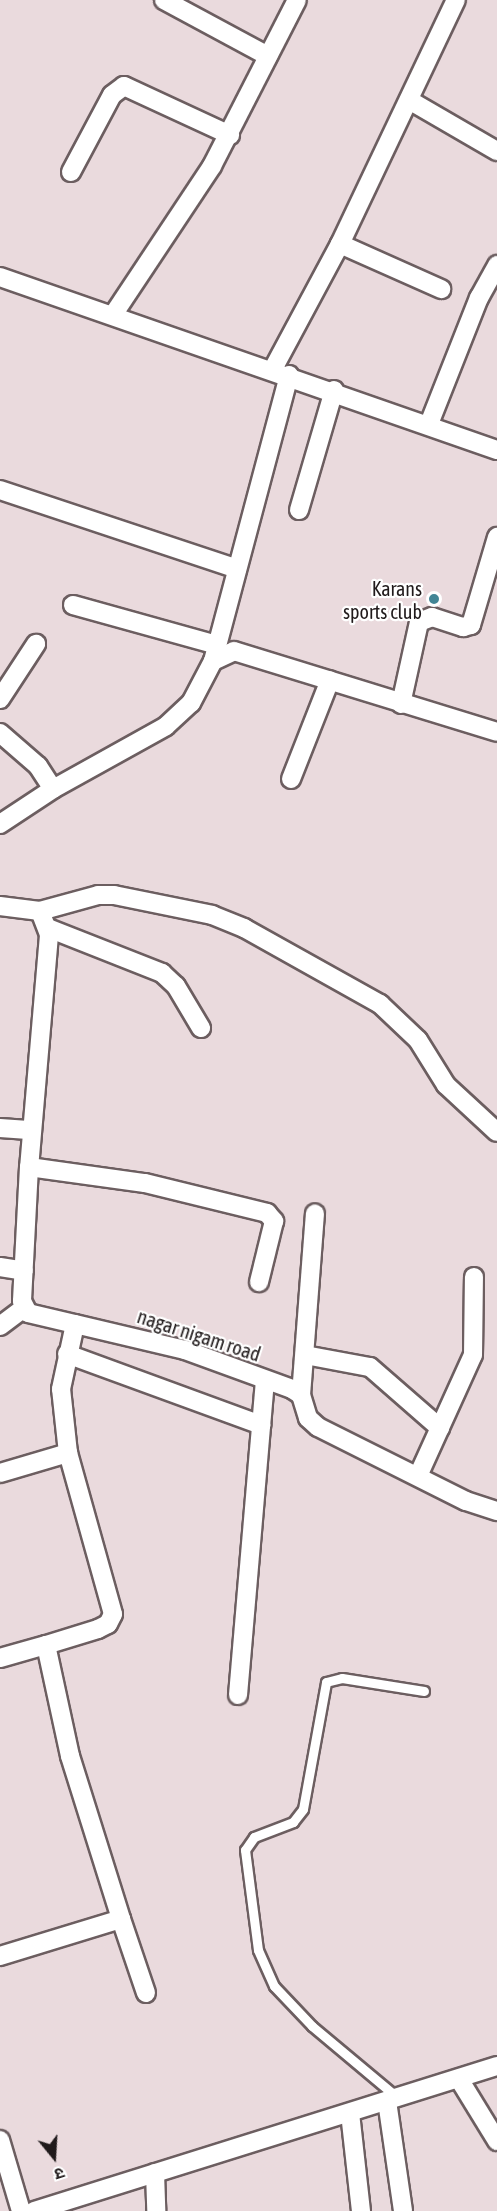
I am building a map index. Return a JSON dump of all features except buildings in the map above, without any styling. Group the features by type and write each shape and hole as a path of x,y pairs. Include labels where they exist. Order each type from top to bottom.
{"street":[{"path":"164,0 268,56"},
{"path":"113,315 230,135 297,0"},
{"path":"0,824 53,789 180,715 191,704 215,653 237,569 281,372 456,0"},
{"path":"70,171 112,95 124,86 230,135"},
{"path":"409,100 497,151"},
{"path":"340,244 441,289"},
{"path":"429,424 479,298 497,265"},
{"path":"0,277 334,390 497,450"},
{"path":"299,510 334,390"},
{"path":"0,490 237,569"},
{"path":"401,704 419,622 432,617 463,627 471,625 497,537"},
{"path":"73,605 215,653 234,651 250,654 401,704 497,732"},
{"path":"0,699 36,644"},
{"path":"291,779 330,680"},
{"path":"0,733 38,766 53,789"},
{"path":"0,906 40,911 98,895 114,895 212,915 260,935 380,1004 418,1040 446,1085 497,1132"},
{"path":"0,1326 24,1308 29,1167 48,927 40,911"},
{"path":"48,927 162,973 176,986 201,1028"},
{"path":"0,1128 32,1130"},
{"path":"29,1167 145,1183 267,1214 274,1221 259,1282"},
{"path":"315,1214 302,1395 313,1424 466,1501 497,1511"},
{"path":"0,1267 24,1271"},
{"path":"418,1476 473,1355 474,1277"},
{"name":"nagar nigam road","path":"24,1308 37,1316 185,1350 302,1395"},
{"path":"0,1658 98,1629 108,1624 113,1614 68,1453 61,1389 75,1324"},
{"path":"67,1354 261,1425"},
{"path":"305,1355 370,1367 440,1428"},
{"path":"238,1695 266,1380"},
{"path":"0,1473 68,1453"},
{"path":"46,1645 70,1756 146,1993"},
{"path":"0,1956 121,1919"},
{"path":"34,2211 497,2066"},
{"path":"459,2079 497,2141"},
{"path":"392,2099 403,2211"},
{"path":"350,2113 361,2211"},
{"path":"0,2140 21,2211"},
{"path":"155,2173 156,2211"}],"lane":[{"path":"392,2099 312,2026 274,1986 258,1950 245,1850 254,1837 292,1822 303,1809 326,1682 342,1678 424,1691"}],"place":[{"name":"Karans sports club","path":"434,599"}]}
